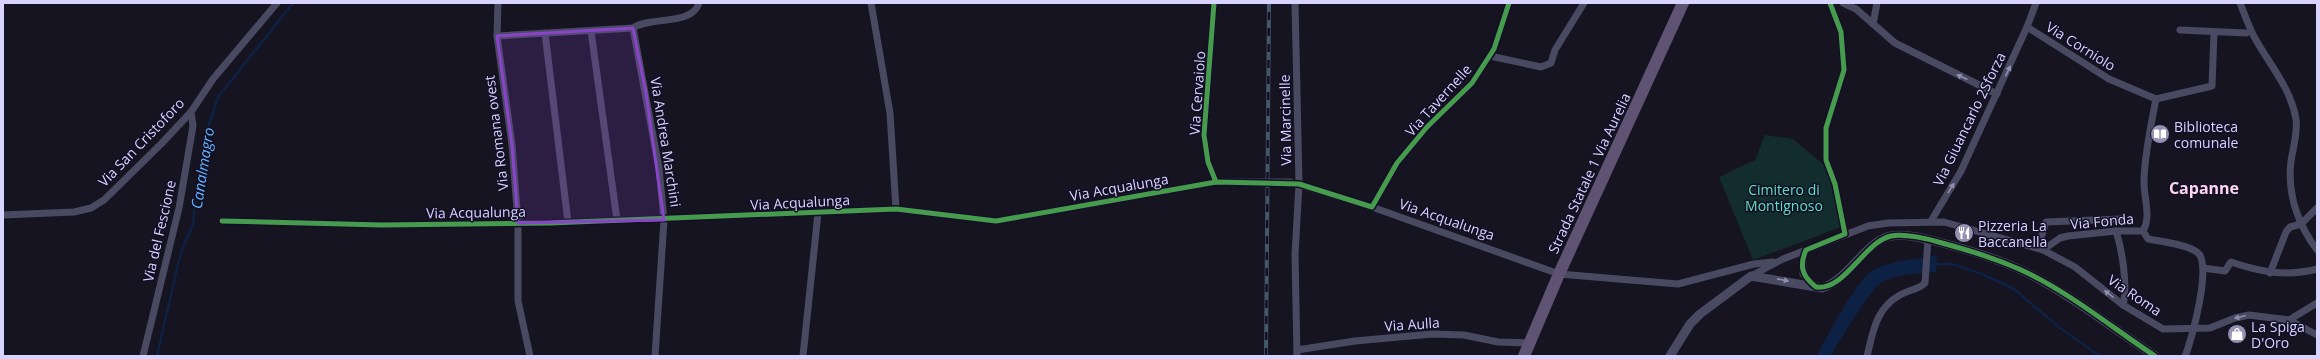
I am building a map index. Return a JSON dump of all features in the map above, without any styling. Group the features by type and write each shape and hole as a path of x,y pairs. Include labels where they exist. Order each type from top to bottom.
{"main road":[{"name":"Strada Statale 1 Via Aurelia","path":"1524,356 1559,274 1683,3"}],"street":[{"name":"Via San Cristoforo","path":"3,215 74,212 91,208 104,200 191,112 213,79 277,3"},
{"name":"Via Romana ovest","path":"498,3 497,36 512,145 518,223 518,301 530,356"},
{"path":"497,36 633,28 645,23 687,16 697,9 699,3"},
{"path":"870,3 890,113 896,209"},
{"name":"Via Cervaiolo","path":"1214,3 1204,135 1208,162 1216,182"},
{"name":"Via Marcinelle","path":"1295,3 1300,184 1295,255 1297,353"},
{"name":"Via Tavernelle","path":"1372,207 1397,163 1427,127 1472,83 1490,56 1502,28 1509,3"},
{"path":"1490,56 1541,67 1547,66 1551,63 1555,50 1584,3"},
{"path":"1830,3 1842,32 1844,70 1826,128 1825,148 1826,160 1837,192 1845,234"},
{"path":"1843,3 1856,9 1895,43 1997,94"},
{"path":"1873,24 1877,3"},
{"name":"Via Giuancarlo 2Sforza","path":"1931,221 1961,172 2027,28 2036,3"},
{"path":"2240,3 2255,39 2274,68 2287,94 2296,119 2291,163 2292,199 2301,224 2317,250"},
{"name":"Via Andrea Marchini","path":"633,28 659,168 664,220 655,356"},
{"name":"Via Corniolo","path":"2027,28 2108,79 2156,99"},
{"path":"2180,30 2246,33"},
{"path":"591,31 617,220"},
{"path":"2185,356 2191,343 2201,290 2203,268 2202,256 2197,252 2148,239 2142,231 2148,222 2144,180 2148,136 2156,99 2212,86 2214,32"},
{"path":"545,33 568,222"},
{"name":"Via del Fescione","path":"143,356 179,208 193,126 191,112"},
{"name":"Via Acqualunga","path":"222,221 382,225 518,223 664,220 896,209 996,221 1216,182 1290,182 1372,207 1559,274 1678,284 1754,264 1778,261"},
{"path":"2270,273 2286,232 2290,228 2301,224 2317,208"},
{"path":"804,356 818,213"},
{"path":"2040,249 2046,222 2067,223 2072,221 2120,219"},
{"name":"Via Roma","path":"1778,261 1868,226 1888,223 1931,221 1966,227 2040,249 2075,267 2123,305 2163,329 2210,328 2235,318 2249,315 2289,320 2317,335"},
{"path":"2072,221 2073,235"},
{"path":"2116,231 2120,244 2123,271 2123,305"},
{"name":"Via Fonda","path":"2040,249 2060,238 2073,235 2116,231 2142,231"},
{"path":"1751,276 1816,287 1829,286 1878,242 1892,235 1975,252 2020,270 2069,298 2155,356"},
{"path":"1867,356 1876,323 1883,308 1901,294 1921,287 1926,278 1927,243"},
{"path":"1806,250 1803,258 1803,274 1816,287"},
{"path":"1670,356 1690,324 1700,314 1751,276 1778,261"},
{"path":"2203,268 2225,271 2231,262 2270,273 2283,274 2317,269"},
{"path":"2289,320 2317,303"},
{"name":"Via Aulla","path":"1297,353 1355,341 1432,334 1464,335 1498,342 1530,343"}],"highlighted area":[{"path":"633,28 646,93 664,220 518,223 512,145 497,36"}],"green space":[{"name":"Cimitero di Montignoso","path":"1765,135 1793,139 1824,165 1835,189 1841,227 1753,260 1719,177 1755,160"}],"water":[{"path":"1937,255 1936,272 1897,276 1884,281 1878,286 1871,293 1830,356 1816,356 1842,310 1865,276 1887,264"}],"waterway":[{"name":"Canalmagro","path":"157,356 178,264 184,244 193,225 206,133 218,97 293,3"},
{"path":"1934,264 1952,264 1982,274 2014,289 2060,328 2100,356"}],"railway":[{"path":"1266,356 1269,3"}],"cycle path":[{"path":"1214,3 1204,135 1208,162 1216,182"},
{"path":"222,221 382,225 551,223 896,209 996,221 1216,182 1299,184 1372,207 1397,163 1427,127 1472,83 1494,49 1509,3"},
{"path":"1830,3 1841,32 1844,70 1826,128 1826,160 1835,184 1845,234 1806,250 1802,266 1805,275 1811,283 1816,287 1826,286 1836,282 1872,247 1881,240 1891,236 1903,235 1924,238 1991,258 2037,278 2089,310 2155,356"}],"place":[{"name":"Biblioteca comunale","path":"2160,134"},
{"name":"Pizzeria La Baccanella","path":"1964,233"},
{"name":"La Spiga D'Oro","path":"2237,334"}],"district":[{"name":"Capanne","path":"2204,188"}]}
